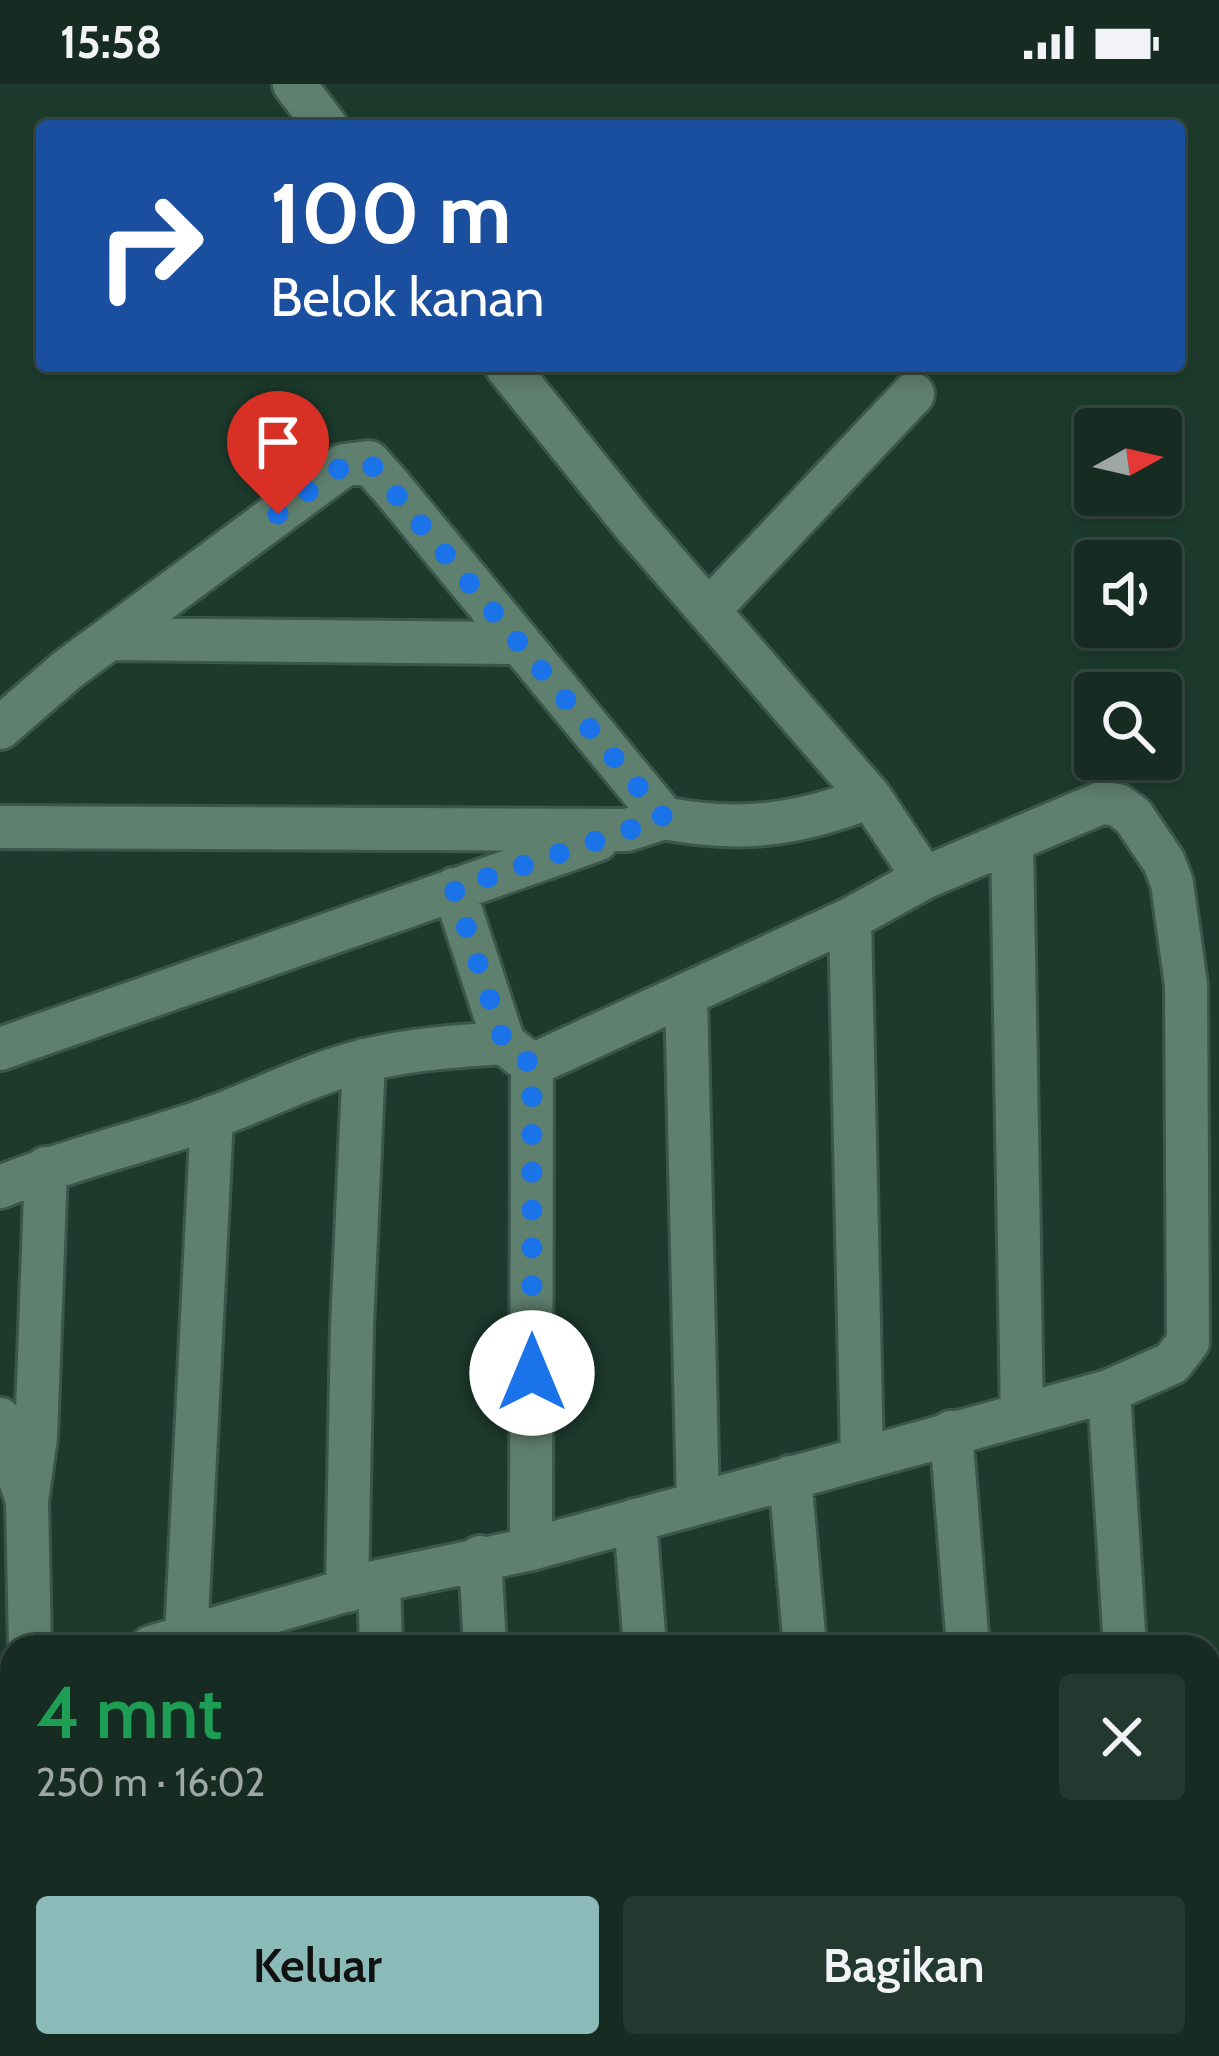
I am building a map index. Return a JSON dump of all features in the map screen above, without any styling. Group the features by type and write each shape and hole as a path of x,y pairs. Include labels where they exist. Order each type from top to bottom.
{"street":[{"path":"294,84 319,120"},
{"path":"511,372 870,797 924,878"},
{"path":"709,610 913,394"},
{"path":"0,728 110,639 344,465 369,462 520,643 645,824"},
{"path":"110,639 520,643"},
{"path":"0,827 645,824 717,828 803,820 870,797"},
{"path":"0,1187 46,1168 212,1118 364,1060 425,1048 518,1054 686,995 850,919 924,878 1101,803 1118,805 1133,815 1164,862 1202,985 1188,1342 1172,1363 1108,1391 531,1550 480,1557 363,1586 205,1635"},
{"path":"0,1049 645,824"},
{"path":"1012,842 1022,1414"},
{"path":"454,889 518,1054 531,1550"},
{"path":"850,919 862,1456"},
{"path":"686,995 698,1502"},
{"path":"364,1060 363,1586 377,1635"},
{"path":"189,1635 212,1118"},
{"path":"30,1635 28,1501 36,1436 46,1168"},
{"path":"1108,1391 1124,1635"},
{"path":"0,1419 28,1501"},
{"path":"951,1432 967,1635"},
{"path":"790,1477 804,1635"},
{"path":"635,1520 644,1635"},
{"path":"480,1557 484,1635"}],"route":[{"path":"278,514 344,465 369,462 664,818 454,889 504,1043 532,1065 532,1373"}]}
